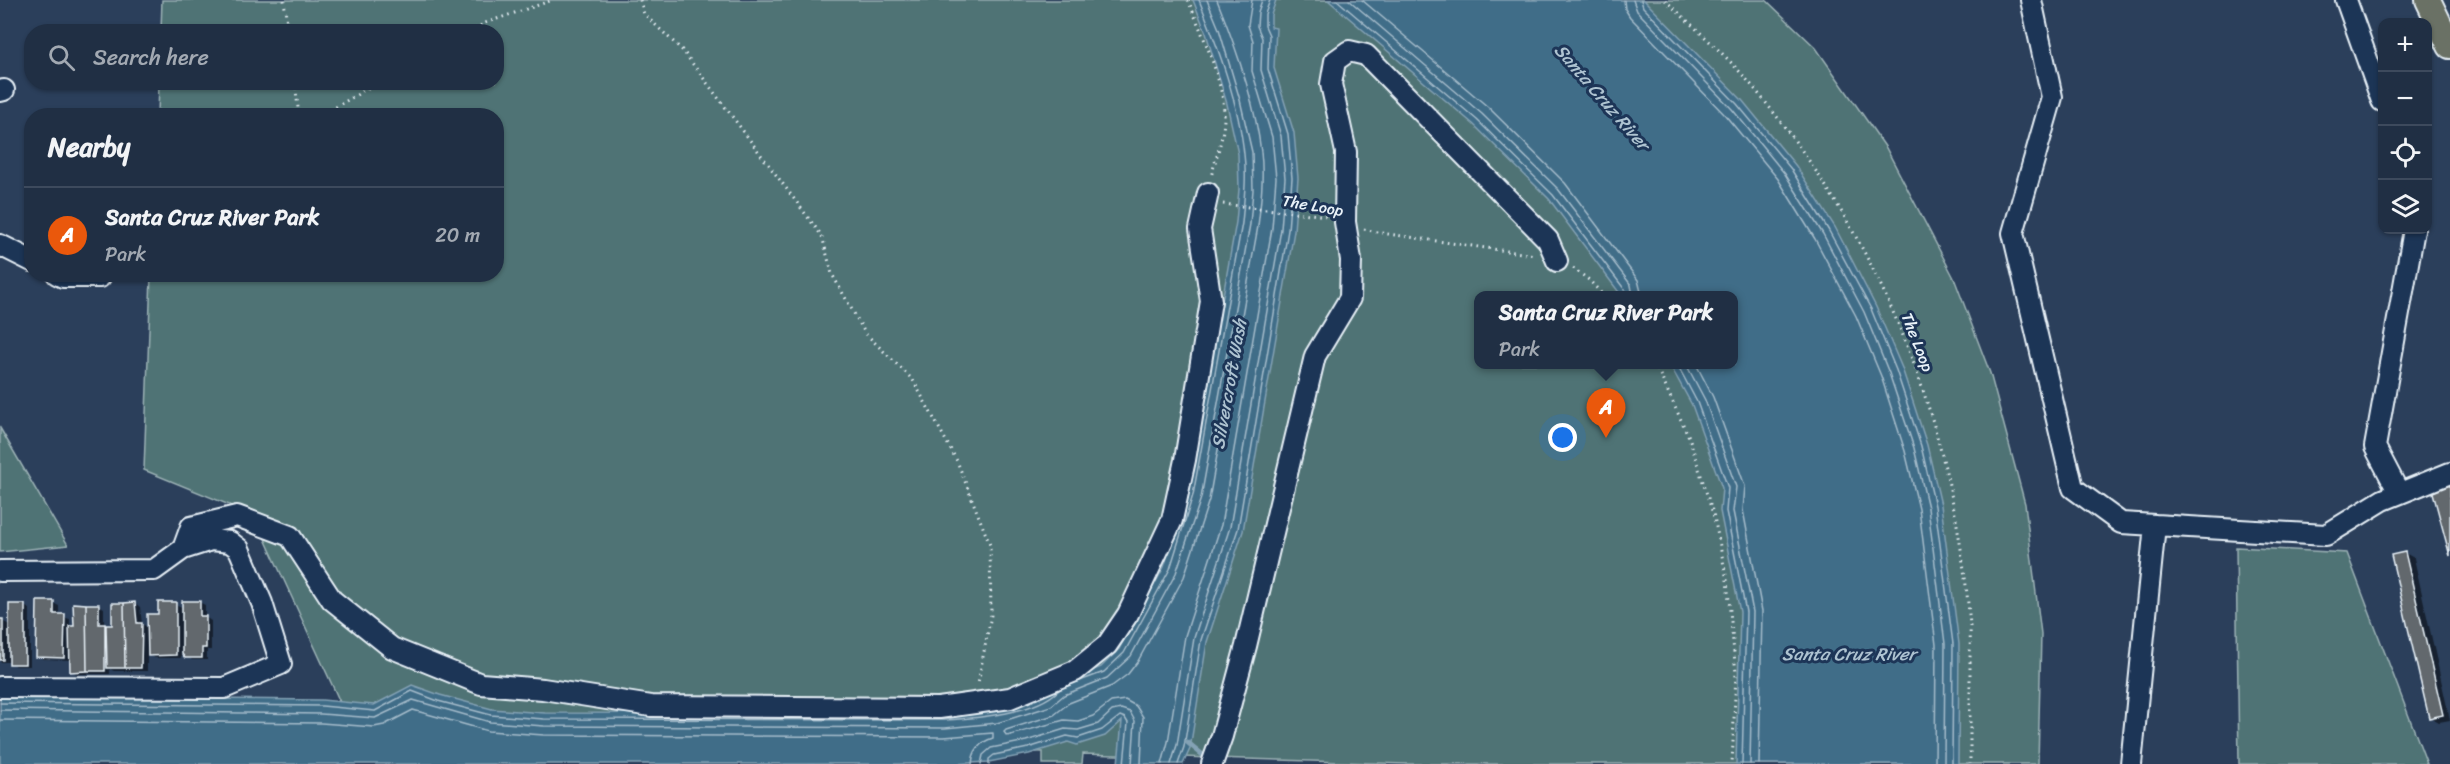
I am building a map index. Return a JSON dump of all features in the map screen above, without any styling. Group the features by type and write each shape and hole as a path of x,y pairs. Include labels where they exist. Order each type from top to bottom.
{"main road":[{"path":"2427,0 2450,46"}],"street":[{"path":"2031,0 2052,97 2013,233 2073,488 2121,523 2326,535 2383,500 2450,473"},
{"path":"2346,0 2378,90"},
{"path":"1212,764 1222,736 1246,646 1315,356 1350,298 1351,260 1336,219 1346,152 1331,84 1335,61 1349,51 1366,55 1548,240 1557,261"},
{"path":"183,549 191,527 237,516 290,536 332,600 392,648 481,684 543,689 651,706 939,708 1010,698 1075,672 1107,645 1128,614 1172,520 1185,460 1211,301 1200,229 1215,198"},
{"path":"2399,494 2375,447 2413,234"},
{"path":"0,245 24,257"},
{"path":"2131,764 2155,525"},
{"path":"0,571 154,570 183,549 211,540 230,542 239,549 262,603 280,664 224,688 0,687"}],"path":[{"path":"284,0 287,24"},
{"path":"483,24 553,0"},
{"path":"640,0 644,14 683,51 822,236 832,274 865,333 913,380 957,461 990,545 991,615 974,703"},
{"path":"1188,0 1212,63 1224,104 1215,198"},
{"name":"The Loop","path":"1665,0 1733,64 1811,164 1853,230 1886,292 1914,361 1943,454 1970,616 1970,764"},
{"path":"296,90 298,108"},
{"path":"334,108 365,90"},
{"name":"The Loop","path":"1215,198 1336,219 1381,233 1526,253 1574,268 1600,291"},
{"path":"1657,369 1689,437 1714,517 1727,580 1736,673 1732,764"}],"green space":[{"path":"162,0 1766,0 1816,48 1886,148 1954,278 1990,373 2025,504 2041,634 2038,764 1405,764 1083,754 1082,764 1043,764 1043,752 357,739 254,515 144,470 151,282 504,282 504,108 158,108 159,90 504,90 504,24 161,24"},
{"path":"0,428 68,545 0,552"},
{"path":"2236,547 2347,553 2427,764 2239,764"}],"water":[{"name":"Silvercroft Wash","path":"1193,0 1276,0 1271,15 1271,27 1276,28 1274,68 1294,133 1298,178 1294,231 1243,531 1207,642 1190,749 1183,764 1118,764 1122,721 1105,736 1077,745 1068,742 1029,754 989,762 953,764 0,764 0,697 322,700 374,705 412,685 492,709 545,713 944,714 993,710 1047,694 1057,684 1101,667 1119,649 1164,567 1188,494 1236,222 1239,189 1238,154 1227,104 1206,33"},
{"name":"Santa Cruz River","path":"1328,0 1644,0 1742,100 1796,166 1835,227 1876,307 1902,368 1927,445 1941,505 1959,644 1958,764 1736,764 1740,612 1720,511 1722,488 1692,405 1672,369 1738,369 1738,291 1618,291 1549,199 1473,124"}],"building":[{"path":"2450,484 2450,556 2432,489"},
{"path":"2405,552 2443,715 2429,718 2391,555"},
{"path":"37,601 54,601 54,614 65,614 64,658 36,657"},
{"path":"182,601 200,601 200,616 206,616 206,648 202,648 202,658 185,658 182,654"},
{"path":"135,602 137,623 142,623 141,668 125,668 124,603"},
{"path":"158,602 176,602 176,655 148,656 147,614 158,614"},
{"path":"73,603 86,604 87,671 70,672 69,626 74,626"},
{"path":"112,603 124,603 125,668 107,668 106,625 112,625"},
{"path":"9,604 25,604 25,664 9,664"},
{"path":"86,604 99,604 99,624 105,624 105,671 87,671"},
{"path":"0,619 3,619 3,660 0,660"}],"waterway":[{"path":"1187,742 1210,761"}],"place":[{"name":"Santa Cruz River Park","path":"1606,438"}]}
